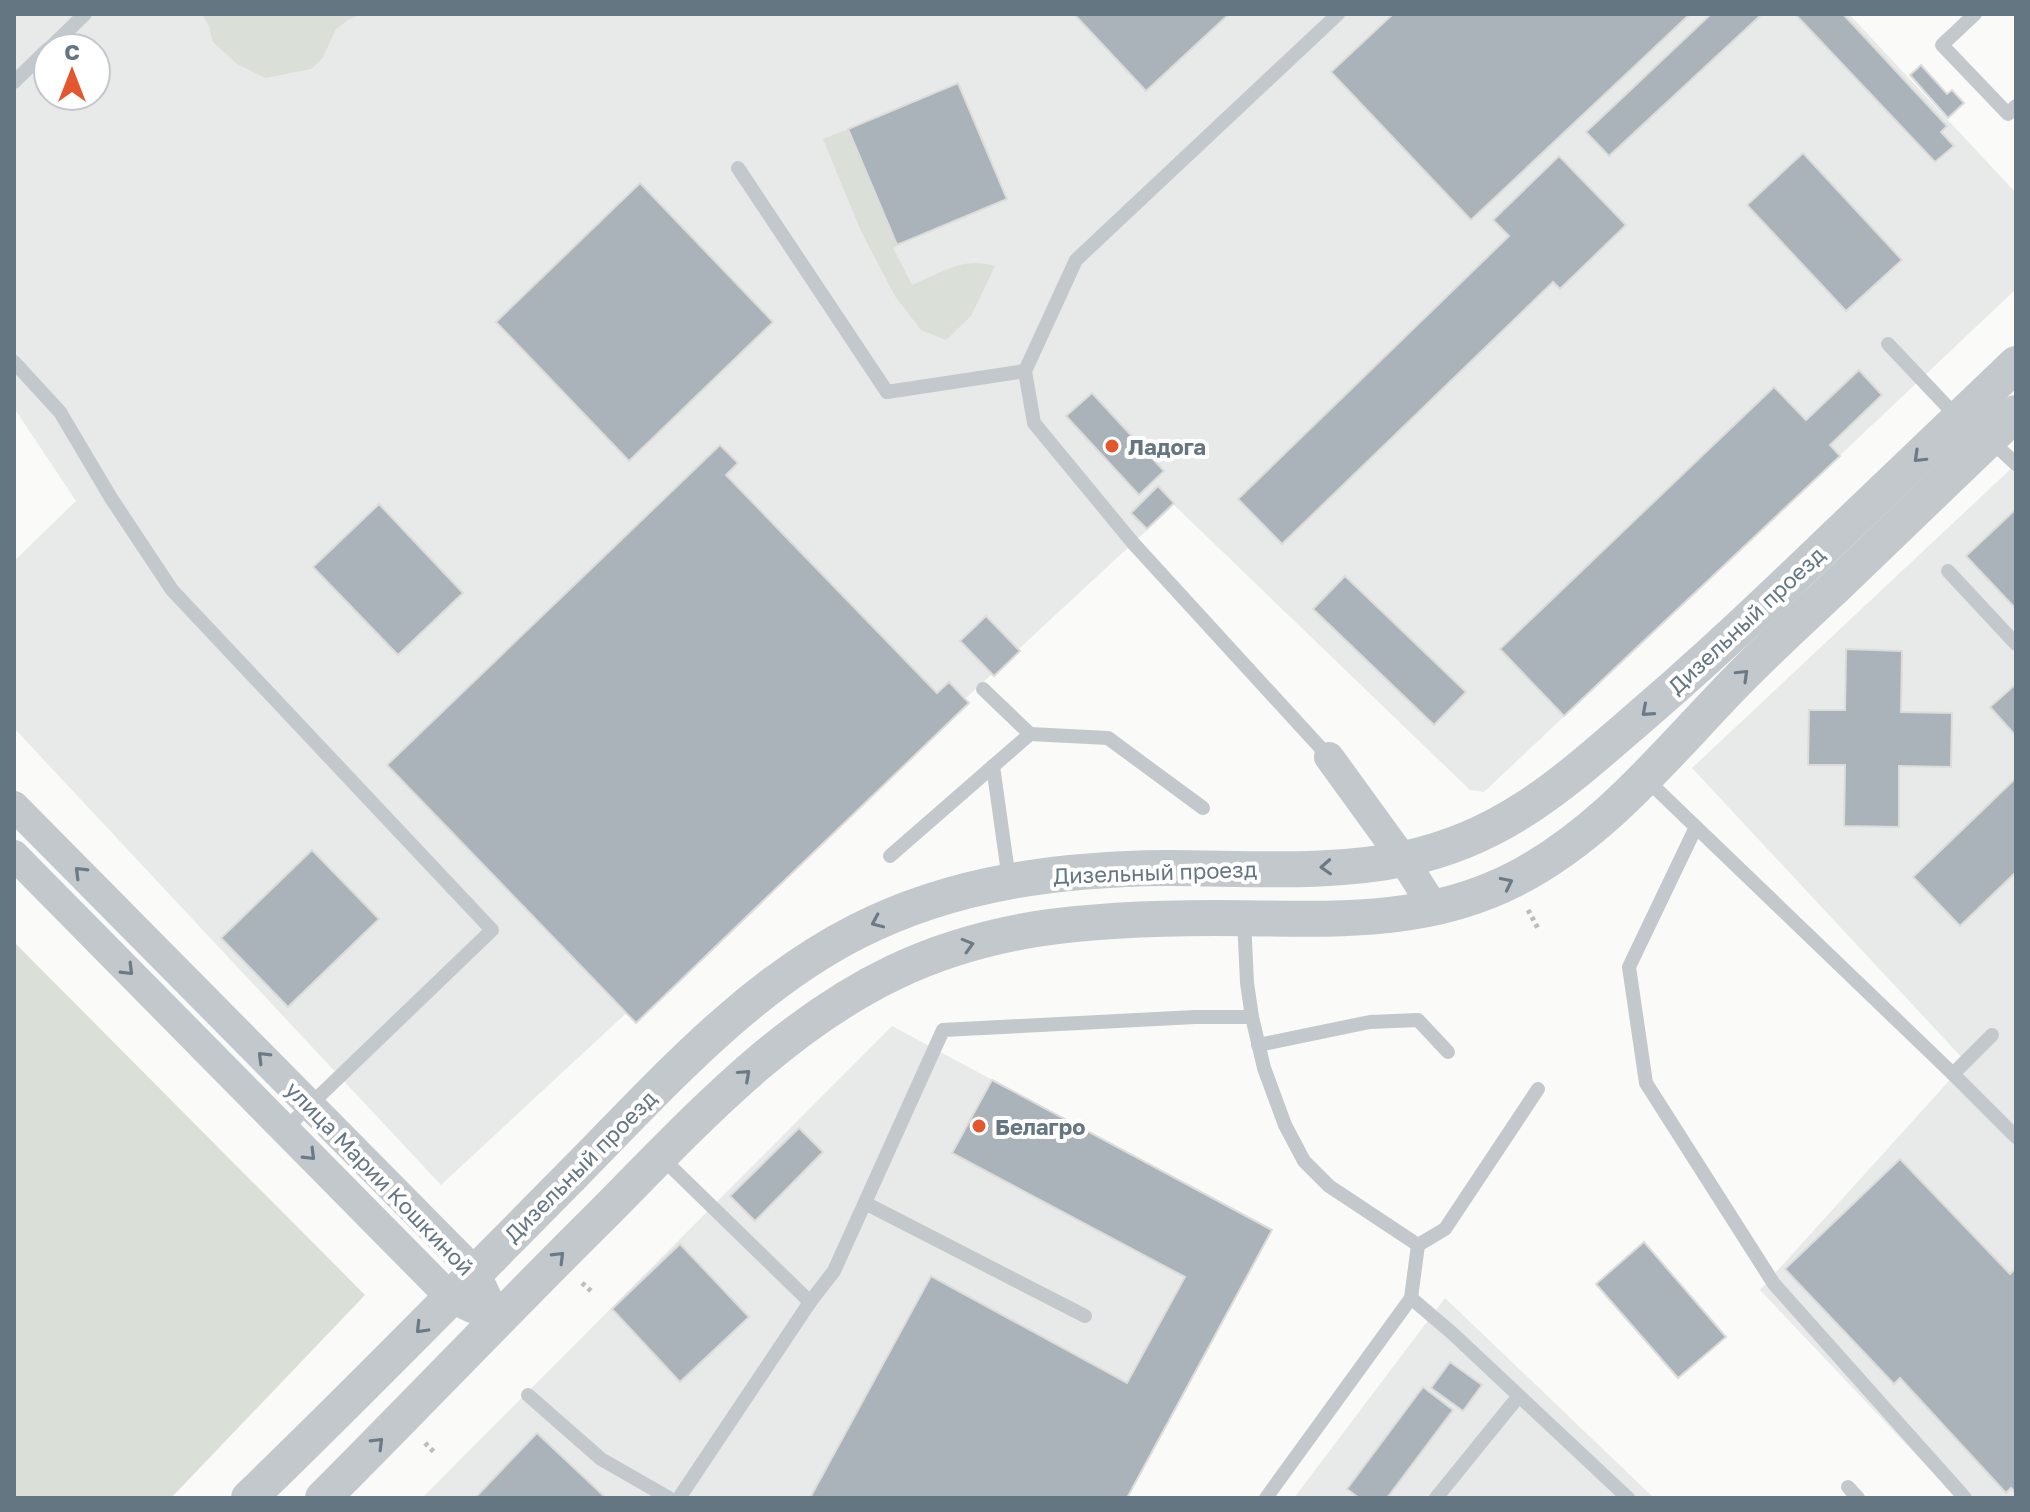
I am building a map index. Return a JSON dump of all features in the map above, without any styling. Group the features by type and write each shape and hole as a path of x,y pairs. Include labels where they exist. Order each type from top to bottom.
{"street":[{"name":"Дизельный проезд","path":"249,1498 688,1059 794,969 828,947 899,912 950,894 1009,881 1122,869 1363,865 1403,859 1455,845 1488,831 1542,799 1569,778 1711,656 2016,364"},
{"name":"Дизельный проезд","path":"323,1498 497,1319 731,1087 835,1005 898,970 966,945 1036,929 1109,921 1361,918 1434,908 1468,900 1501,886 1563,850 1646,778 1734,683 2016,413"},
{"path":"1329,757 1403,859 1434,908"},
{"name":"улица Марии Кошкиной","path":"14,806 310,1105 463,1285"},
{"name":"улица Марии Кошкиной","path":"14,855 285,1129 463,1285 497,1319"}],"lane":[{"path":"66,32 85,14"},
{"path":"1329,757 1133,543 1034,423 1025,371 1076,260 1338,14"},
{"path":"1975,14 1942,45 2008,114 2016,106"},
{"path":"14,82 32,65"},
{"path":"738,168 887,392 1025,371"},
{"path":"1888,344 1959,419"},
{"path":"14,362 60,412 111,498 172,590 492,930 285,1129"},
{"path":"1989,439 2016,464"},
{"path":"1948,571 2016,644"},
{"path":"983,689 1030,734 1108,738 1203,808"},
{"path":"890,856 1030,734"},
{"path":"993,766 1009,881"},
{"path":"1646,778 2016,1137"},
{"path":"1696,827 1629,967 1646,1083 1774,1284 1965,1498"},
{"path":"1244,918 1247,983 1258,1045 1285,1125 1304,1161 1329,1186 1418,1245"},
{"path":"679,1498 834,1271 943,1030 1252,1017"},
{"path":"1258,1045 1370,1022 1418,1020 1448,1052"},
{"path":"1953,1074 1992,1035"},
{"path":"1418,1245 1445,1229 1538,1089"},
{"path":"661,1156 810,1302"},
{"path":"865,1203 1085,1316"},
{"path":"1266,1498 1411,1298 1418,1245"},
{"path":"1411,1298 1628,1498"},
{"path":"528,1395 601,1459 669,1498"},
{"path":"1436,1498 1518,1397"}],"path":[{"path":"1524,902 1539,930"}],"shaded area":[{"path":"14,14 1849,14 2016,193 2016,289 1484,792 1470,790 1174,505 441,1185 14,728 14,561 76,501 14,408"},
{"path":"202,14 362,14 336,29 322,59 311,69 266,78 237,64 213,42"},
{"path":"848,129 897,245 893,248 912,285 962,264 995,266 971,316 946,340 921,330 895,296 861,231 823,139"},
{"path":"2016,464 2016,1498 1957,1498 1760,1290 1966,1062 1692,768"},
{"path":"14,942 365,1295 171,1498 14,1498"},
{"path":"892,1026 1272,1230 1127,1498 422,1498"},
{"path":"1445,1298 1654,1498 1294,1498"}],"building":[{"path":"1074,14 1229,14 1146,91"},
{"path":"1393,14 1690,14 1471,220 1331,72"},
{"path":"1711,14 1762,14 1609,156 1586,132"},
{"path":"1795,14 1843,14 1947,126 1941,132 1954,146 1935,162"},
{"path":"1921,65 1947,94 1952,90 1964,103 1948,118 1910,75"},
{"path":"958,83 1007,199 897,245 848,129"},
{"path":"1803,153 1902,260 1846,311 1747,205"},
{"path":"1559,156 1626,225 1560,289 1553,282 1282,544 1238,499 1509,236 1493,220"},
{"path":"640,183 773,322 629,461 496,322"},
{"path":"1859,370 1882,395 1830,445 1840,456 1564,716 1500,649 1774,387 1806,420"},
{"path":"1092,393 1164,471 1139,495 1066,416"},
{"path":"720,445 738,463 726,475 937,693 949,682 969,703 636,1023 387,765"},
{"path":"1158,486 1174,503 1147,529 1131,513"},
{"path":"379,504 463,593 398,655 313,567"},
{"path":"2016,512 2016,609 1966,556"},
{"path":"1345,576 1466,692 1434,725 1313,609"},
{"path":"986,616 1020,651 994,676 960,641"},
{"path":"1846,649 1902,651 1901,712 1952,713 1951,767 1899,766 1899,827 1844,826 1845,765 1808,765 1809,710 1845,710"},
{"path":"2016,684 2016,736 1990,707"},
{"path":"2016,778 2016,872 1960,926 1913,877"},
{"path":"312,850 379,919 288,1007 221,938"},
{"path":"992,1080 1272,1230 1127,1498 810,1498 931,1276 1127,1383 1185,1277 952,1153"},
{"path":"799,1128 823,1152 755,1221 730,1196"},
{"path":"1900,1159 2010,1274 2016,1270 2016,1493 2011,1488 2006,1493 1900,1378 1894,1384 1785,1269"},
{"path":"1644,1242 1726,1337 1678,1378 1596,1284"},
{"path":"680,1244 749,1317 680,1382 612,1309"},
{"path":"1450,1362 1482,1385 1463,1411 1431,1388"},
{"path":"1423,1387 1453,1410 1387,1498 1359,1498 1347,1489"},
{"path":"537,1433 606,1498 475,1498"}],"place":[{"name":"Ладога","path":"1112,446"},
{"name":"Белагро","path":"979,1126"}]}
